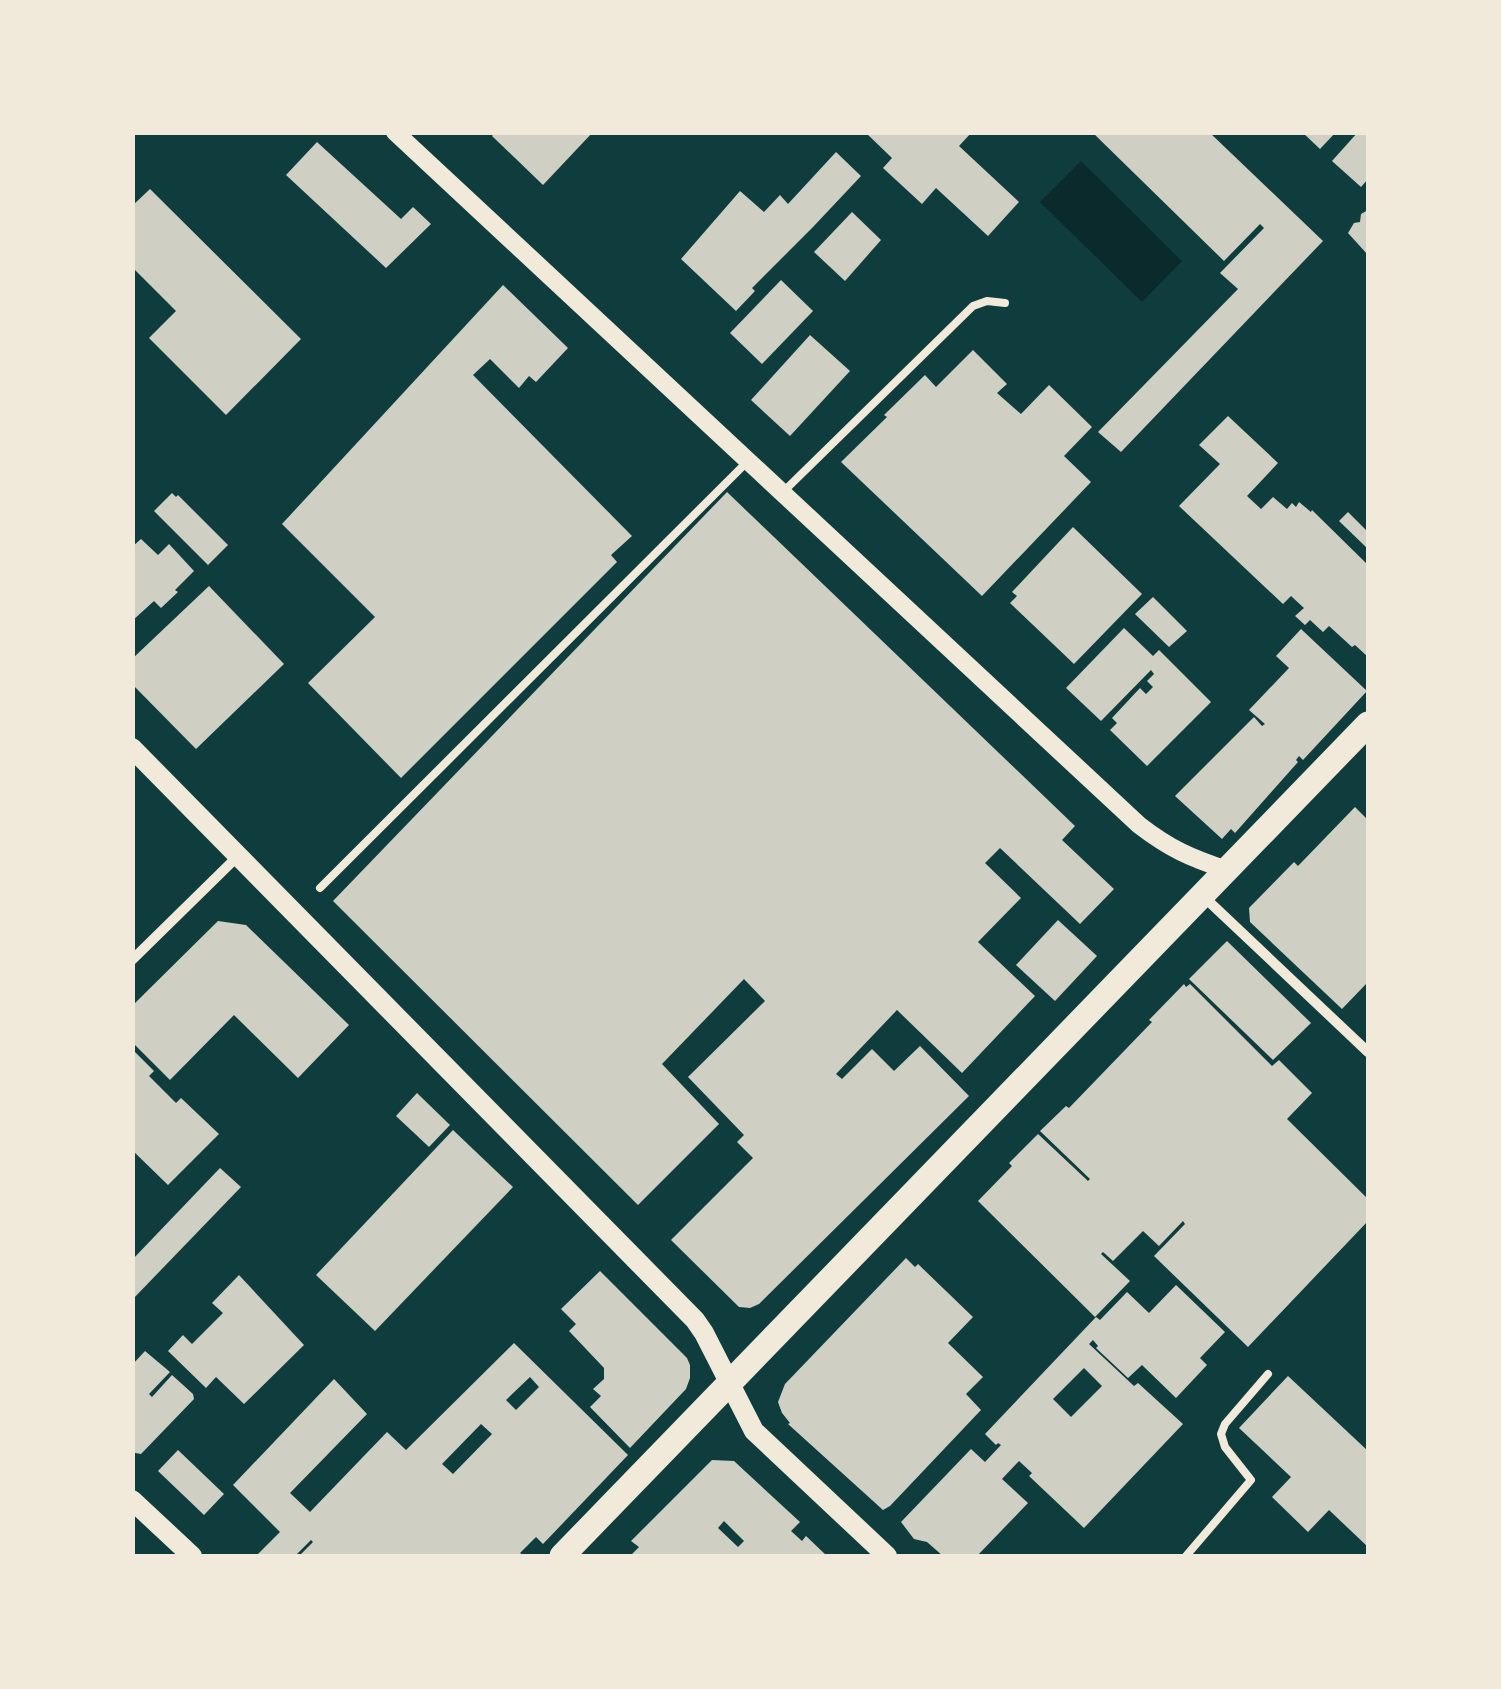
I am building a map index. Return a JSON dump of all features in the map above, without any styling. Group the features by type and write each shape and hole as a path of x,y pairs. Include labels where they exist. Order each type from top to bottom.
{"main road":[{"path":"562,1556 1368,724"},
{"path":"132,748 695,1320 754,1431 887,1556"},
{"path":"132,1500 192,1556"}],"street":[{"path":"395,132 1139,826 1187,857 1227,870"},
{"path":"132,960 238,856"},
{"path":"1202,896 1368,1052"}],"lane":[{"path":"782,493 973,306 987,301 1005,303"},
{"path":"320,888 748,461"},
{"path":"1186,1556 1251,1480 1225,1447 1221,1434 1225,1424 1268,1374"}],"water":[{"path":"1081,161 1182,261 1142,302 1040,202"}],"building":[{"path":"495,132 593,132 543,185 492,136"},
{"path":"865,132 972,132 959,146 1019,202 988,236 936,188 922,204 883,168 892,158"},
{"path":"1092,132 1209,132 1323,241 1121,452 1098,432 1238,289 1220,273 1264,228 1260,224 1224,261"},
{"path":"1302,132 1336,132 1320,149"},
{"path":"1358,132 1368,132 1368,179 1361,187 1332,161"},
{"path":"317,142 401,219 413,207 431,224 386,268 286,175"},
{"path":"836,152 861,176 752,288 755,291 736,311 681,259 740,191 764,212 780,195 788,204"},
{"path":"150,189 301,339 226,415 149,338 176,311 132,267 132,206"},
{"path":"1368,210 1368,255 1348,233"},
{"path":"852,212 881,240 845,281 814,252"},
{"path":"781,280 813,311 762,364 730,333"},
{"path":"503,285 568,348 536,382 529,376 519,388 490,359 473,375 632,536 611,555 617,562 401,778 308,683 375,617 282,524"},
{"path":"810,335 850,371 790,436 751,400"},
{"path":"973,350 1007,384 997,393 1021,414 1049,385 1092,427 1064,456 1091,482 982,596 841,462 925,375 936,387"},
{"path":"1228,416 1278,463 1247,496 1261,509 1273,497 1287,509 1299,502 1368,565 1368,657 1329,626 1323,632 1310,620 1305,625 1295,616 1304,608 1291,596 1283,604 1179,506 1220,464 1199,445"},
{"path":"727,492 1075,826 1062,840 1114,889 1080,924 1000,848 985,863 1021,898 978,942 1035,996 962,1073 897,1010 836,1074 842,1079 872,1049 894,1071 920,1046 969,1096 759,1304 750,1308 739,1307 671,1240 753,1158 737,1142 744,1135 688,1077 765,1001 744,979 662,1064 719,1124 638,1205 333,901"},
{"path":"172,493 228,545 208,565 154,511"},
{"path":"1348,512 1368,532 1368,549 1339,521"},
{"path":"1073,527 1142,594 1074,664 1010,603 1017,596 1012,592"},
{"path":"141,539 158,555 169,544 194,571 161,608 154,601 132,621 132,547"},
{"path":"209,586 284,664 196,749 132,684 132,659"},
{"path":"1153,597 1187,631 1169,647 1135,614"},
{"path":"1124,628 1153,656 1159,650 1211,702 1147,766 1110,730 1117,723 1112,718 1140,688 1146,694 1153,687 1147,681 1154,674 1151,670 1101,721 1066,688"},
{"path":"1301,629 1367,691 1303,760 1299,756 1298,762 1235,833 1231,829 1222,839 1175,796 1254,717 1262,726 1265,724 1249,710 1289,668 1276,656"},
{"path":"1355,807 1368,820 1368,987 1366,984 1342,1009 1250,922 1249,908 1294,862 1298,866"},
{"path":"1058,920 1097,956 1055,1001 1016,965"},
{"path":"218,921 246,925 349,1025 298,1078 234,1015 170,1080 132,1042 132,1006"},
{"path":"1227,941 1311,1023 1273,1060 1189,979"},
{"path":"1184,984 1190,984 1272,1066 1279,1060 1312,1093 1287,1119 1368,1199 1368,1221 1248,1347 1154,1256 1185,1224 1183,1221 1159,1246 1143,1231 1113,1261 1101,1254 1130,1281 1095,1317 978,1201 1038,1134 1090,1179 1040,1131 1066,1106 1069,1108"},
{"path":"132,1049 154,1071 149,1076 176,1103 181,1098 219,1134 168,1185 132,1150"},
{"path":"417,1093 450,1125 429,1147 396,1116"},
{"path":"453,1130 513,1187 375,1331 316,1275"},
{"path":"220,1168 241,1187 132,1300 132,1260"},
{"path":"906,1258 915,1267 918,1264 973,1317 948,1343 983,1377 966,1394 981,1410 883,1510 788,1424 778,1402 785,1384"},
{"path":"600,1271 690,1365 686,1389 630,1448 590,1407 601,1396 593,1389 604,1379 604,1368 569,1331 576,1324 561,1309"},
{"path":"239,1275 304,1345 244,1404 216,1377 206,1388 168,1351 183,1335 192,1344 223,1313 212,1303"},
{"path":"1176,1285 1225,1332 1200,1358 1207,1365 1176,1398 1142,1365 1128,1378 1096,1348 1093,1340 1089,1344 1134,1386 1138,1383 1183,1424 1084,1528 1029,1476 1032,1473 1019,1461 1002,1479 1028,1503 977,1556 943,1556 927,1542 914,1539 901,1522 971,1449 985,1462 1001,1445 985,1434 1096,1317 1100,1320 1127,1292 1149,1313","holes":["1084,1368 1102,1386 1071,1417 1053,1399"]},
{"path":"514,1343 628,1455 543,1544 536,1537 520,1553 524,1556 299,1556 311,1540 295,1556 256,1556 280,1532 233,1485 334,1379 367,1414 290,1493 310,1512 387,1432 406,1450","holes":["530,1377 539,1387 516,1410 506,1400","481,1424 492,1434 453,1474 442,1464"]},
{"path":"145,1351 170,1372 149,1394 152,1397 172,1375 194,1399 141,1454 132,1447 132,1365"},
{"path":"1288,1376 1368,1451 1368,1547 1329,1510 1308,1532 1272,1497 1291,1477 1239,1428"},
{"path":"178,1450 224,1494 204,1515 158,1471"},
{"path":"712,1460 734,1461 800,1522 791,1531 802,1541 806,1536 827,1556 630,1556 639,1547 631,1541","holes":["724,1521 744,1541 738,1547 718,1528"]}]}
